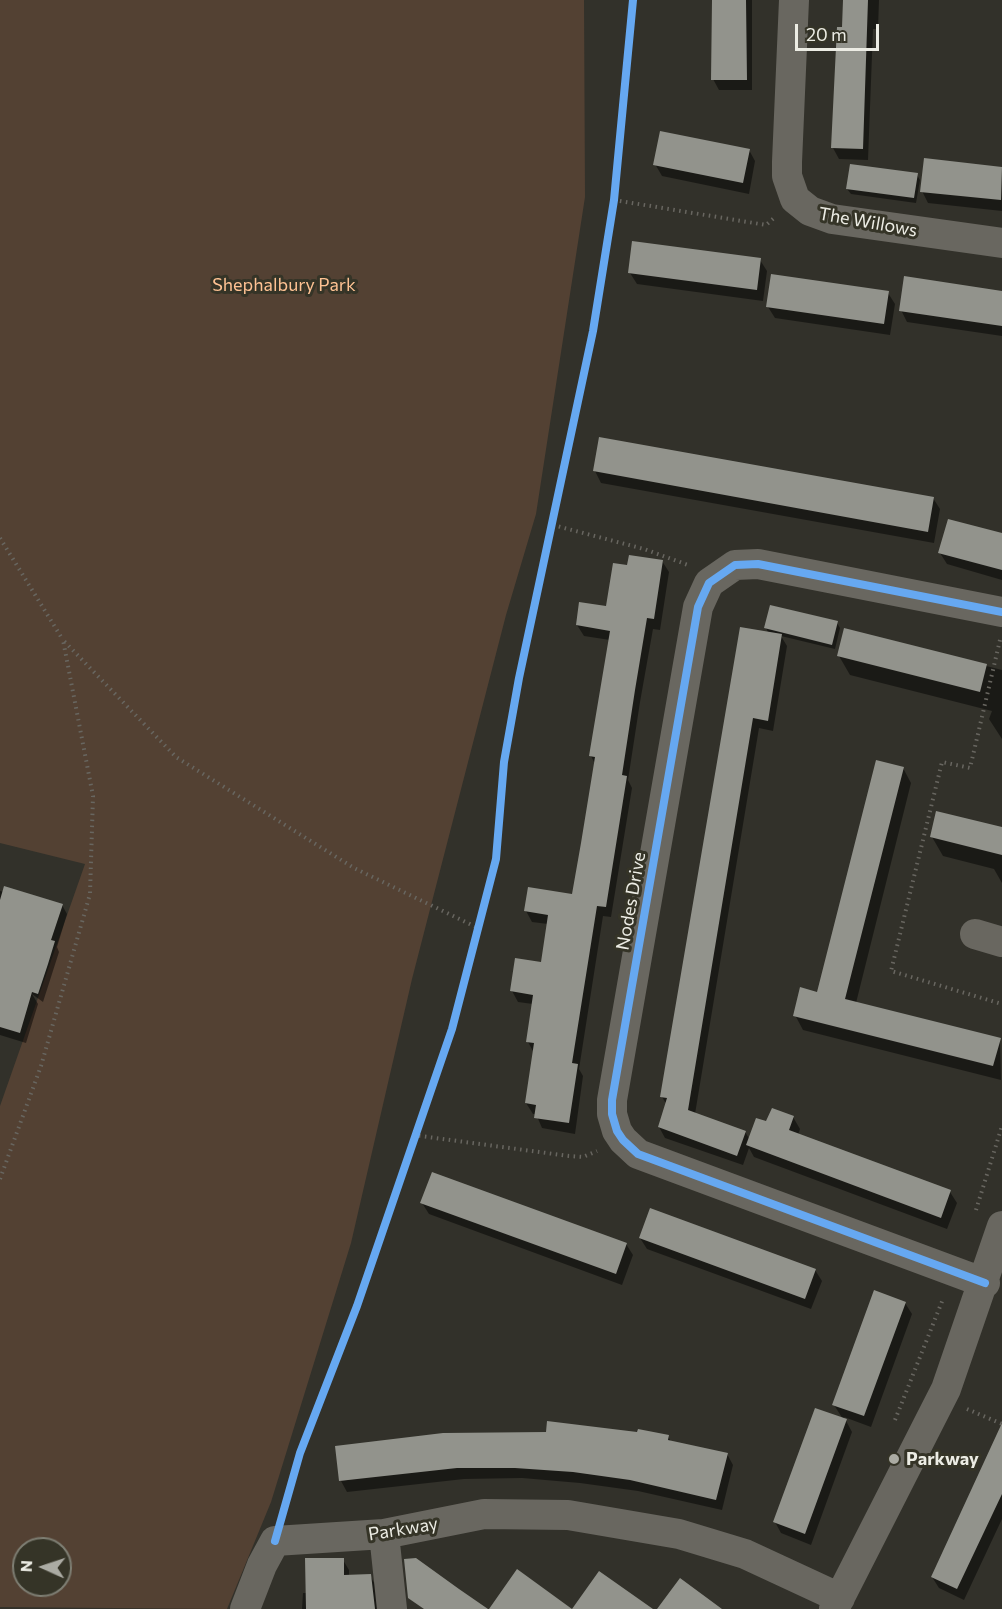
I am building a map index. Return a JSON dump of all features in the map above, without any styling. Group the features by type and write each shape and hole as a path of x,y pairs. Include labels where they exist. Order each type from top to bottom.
{"street":[{"name":"The Willows","path":"794,0 787,176 795,199 810,212 832,219 1002,243"},
{"path":"717,576 735,565 758,564 1002,612"},
{"name":"Nodes Drive","path":"622,1140 612,1114 615,1081 698,607 709,583 717,576"},
{"path":"622,1140 638,1154 650,1159 985,1283"},
{"path":"837,1604 942,1398 985,1283 1002,1226"},
{"name":"Parkway","path":"245,1609 262,1565 275,1541 384,1534 484,1514 568,1515 690,1537 745,1554 837,1604"},
{"path":"384,1534 392,1609"}],"path":[{"path":"613,210 616,188"},
{"path":"614,200 766,225 795,199"},
{"path":"551,535 556,513"},
{"path":"553,525 644,549 717,576"},
{"path":"0,538 63,640 176,757 354,868 478,928"},
{"path":"1002,630 970,768 942,762 891,971 1002,1004"},
{"path":"0,1179 41,1066 90,894 93,796 63,640"},
{"path":"476,939 481,916"},
{"path":"410,1147 417,1125"},
{"path":"973,1219 1002,1126"},
{"path":"414,1135 583,1156 622,1140"},
{"path":"890,1431 940,1306 957,1273"},
{"path":"942,1398 1002,1424"}],"green space":[{"name":"Shephalbury Park","path":"0,0 584,0 585,197 536,514 506,615 412,979 351,1243 271,1502 227,1609 0,1607 0,1106 85,864 0,843"}],"building":[{"path":"712,0 746,0 747,80 711,80"},
{"path":"843,0 868,0 863,149 831,148 837,27 842,27"},
{"path":"660,131 750,149 743,183 653,165"},
{"path":"924,158 1002,167 1001,200 920,192"},
{"path":"850,164 918,173 914,198 846,189"},
{"path":"632,241 761,258 757,290 628,273"},
{"path":"771,274 889,291 884,324 766,307"},
{"path":"904,276 1002,291 1002,326 899,311"},
{"path":"599,437 934,497 928,532 593,471"},
{"path":"948,519 1002,533 1002,570 938,553"},
{"path":"629,555 663,560 654,619 647,618 635,690 622,775 627,776 606,907 597,906 572,1063 578,1064 569,1123 534,1118 536,1105 525,1103 534,1043 526,1042 533,995 510,991 515,958 541,962 548,915 524,911 528,887 572,894 595,757 589,756 610,631 576,625 579,602 606,606 613,563 627,565"},
{"path":"770,605 838,621 832,645 764,628"},
{"path":"740,627 782,634 768,721 753,718 688,1110 746,1131 737,1156 658,1127 667,1098 660,1097"},
{"path":"844,628 987,664 980,692 837,656"},
{"path":"876,760 904,767 845,999 1001,1038 993,1066 793,1016 800,987 817,992"},
{"path":"936,811 1002,827 1002,855 930,837"},
{"path":"4,886 63,904 51,940 55,941 38,994 32,992 20,1033 0,1027 0,900"},
{"path":"772,1108 794,1116 789,1130 951,1190 941,1218 746,1145 756,1118 766,1121"},
{"path":"432,1172 627,1243 616,1274 420,1203"},
{"path":"650,1208 816,1269 805,1299 639,1238"},
{"path":"874,1290 906,1302 864,1416 832,1405"},
{"path":"815,1408 847,1419 805,1534 773,1522"},
{"path":"547,1421 637,1432 638,1429 669,1435 668,1440 728,1453 716,1500 630,1480 573,1472 515,1468 457,1468 339,1481 335,1446 443,1433 546,1432"},
{"path":"1002,1423 1002,1494 957,1589 931,1577"},
{"path":"305,1558 344,1558 344,1575 371,1574 375,1609 306,1609"},
{"path":"416,1558 488,1609 424,1609 408,1598 404,1559"},
{"path":"517,1569 572,1609 489,1609"},
{"path":"599,1571 653,1609 572,1609"},
{"path":"680,1578 722,1609 657,1609"}],"cycle path":[{"path":"275,1541 300,1453 357,1306 452,1029 496,859 504,762 519,678 593,331 614,200 633,0"},
{"path":"985,1283 638,1154 617,1131 612,1114 612,1100 698,607 709,583 735,565 758,564 1002,612"}],"place":[{"name":"Parkway","path":"894,1459"}]}
